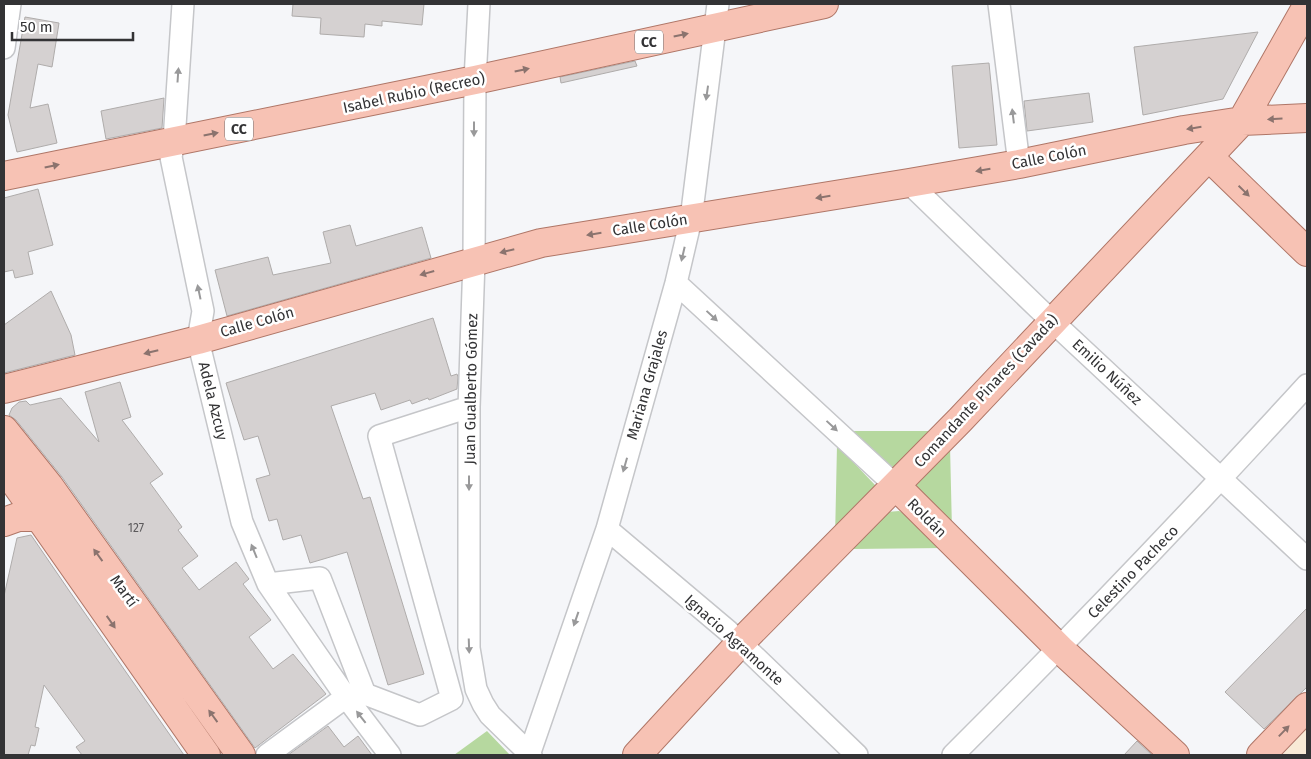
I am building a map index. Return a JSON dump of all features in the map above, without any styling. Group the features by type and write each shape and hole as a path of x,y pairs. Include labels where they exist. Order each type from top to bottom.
{"main road":[{"name":"Isabel Rubio (Recreo)","path":"4,176 474,80 717,16 824,4"},
{"name":"Comandante Pinares (Cavada)","path":"637,755 740,643 896,486 1242,121 1307,6"},
{"name":"Calle Colón","path":"4,389 198,340 474,260 541,243 1019,164 1184,130 1242,121 1307,118"},
{"path":"1209,157 1307,252"},
{"name":"Martí","path":"4,430 49,486 241,755"},
{"path":"8,483 49,486"},
{"name":"Martí","path":"8,483 36,517 206,755"},
{"name":"Roldán","path":"896,486 1060,649 1175,755"},
{"path":"4,522 7,519 18,516 36,517"},
{"path":"1261,755 1307,707"}],"street":[{"path":"4,48 10,4"},
{"name":"Adela Azcuy","path":"183,4 174,141 171,158 203,311 198,340 242,522 268,584 346,697 390,755"},
{"name":"Juan Gualberto Gómez","path":"479,4 474,80 474,260 469,407 469,648 476,689 490,714 530,755"},
{"path":"999,4 1019,164"},
{"name":"Mariana Grajales","path":"530,755 607,529 676,283 691,219 717,16"},
{"name":"Emilio Núñez","path":"909,183 1052,321 1307,559"},
{"name":"Roldán","path":"676,283 896,486"},
{"name":"Celestino Pacheco","path":"953,755 1060,649 1222,479 1307,385"},
{"path":"452,699 379,436 469,407"},
{"name":"Ignacio Agramonte","path":"607,529 740,643 857,755"},
{"path":"268,584 320,578 365,694 420,715 452,699 490,714"},
{"path":"267,755 346,697"}],"shaded area":[{"path":"1307,728 1307,755 1282,755"}],"green space":[{"path":"846,431 937,431 891,472"},
{"path":"837,445 875,485 875,494 835,539"},
{"path":"950,445 952,530 914,493 915,482"},
{"path":"899,511 912,517 944,548 852,549 887,512"},
{"path":"487,731 510,755 454,755"}],"building":[{"path":"293,4 424,4 422,25 382,21 382,26 365,24 364,37 320,34 321,18 292,16"},
{"path":"25,17 59,23 52,67 38,64 30,108 48,104 57,143 17,152 8,115"},
{"path":"1258,32 1223,99 1143,115 1134,47"},
{"path":"635,61 637,66 561,83 560,77"},
{"path":"989,63 997,145 959,148 952,66"},
{"path":"1089,93 1093,122 1027,131 1024,101"},
{"path":"164,98 162,128 106,139 101,111"},
{"path":"38,189 53,245 28,252 33,274 15,278 13,270 4,272 4,198"},
{"path":"350,225 356,246 422,227 431,258 227,316 215,270 268,257 273,275 331,263 323,232"},
{"path":"51,291 71,335 75,355 4,373 4,325"},
{"path":"433,318 451,376 457,374 457,389 429,400 428,398 412,404 410,400 381,410 375,393 331,406 363,499 370,497 424,674 388,685 347,552 310,563 301,535 283,540 277,519 269,521 256,479 270,475 258,436 244,440 226,383"},
{"path":"120,382 131,417 122,420 163,474 150,483 182,527 178,530 198,556 182,568 199,590 236,562 249,579 243,584 271,620 249,637 273,669 293,654 326,694 255,748 62,477 16,420 9,415 12,408 19,402 26,401 30,405 61,398 99,442 85,392"},
{"path":"31,535 184,755 82,755 76,747 85,741 44,685 35,727 39,728 35,746 31,745 28,755 4,755 4,596 17,538"},
{"path":"1307,608 1307,687 1264,729 1225,692"},
{"path":"328,726 344,747 358,736 372,755 288,755"},
{"path":"1137,741 1152,755 1124,755"}]}
